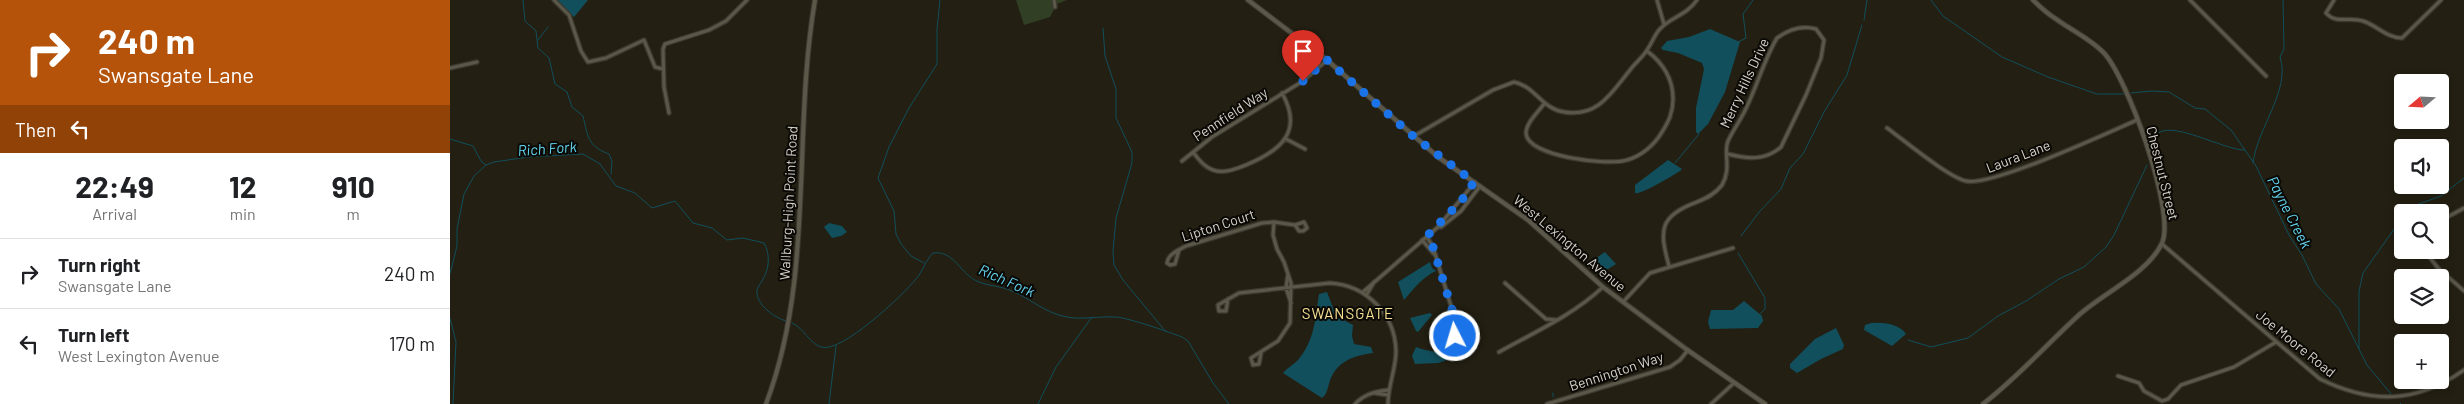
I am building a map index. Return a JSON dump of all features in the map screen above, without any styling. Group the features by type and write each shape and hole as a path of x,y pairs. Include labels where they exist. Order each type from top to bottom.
{"street":[{"path":"554,0 569,16 581,51 588,62 606,58 644,40 656,67 663,69"},
{"path":"669,113 663,69 663,50 665,44 709,30 726,22 747,0"},
{"name":"Wallburg-High Point Road","path":"766,404 785,343 794,293 801,155 815,0"},
{"path":"1054,0 1056,7"},
{"name":"West Lexington Avenue","path":"1248,0 1327,60 1413,136 1528,220 1603,287 1765,404"},
{"path":"1658,0 1664,24"},
{"path":"1413,136 1506,84 1522,84 1530,88 1544,104 1564,112 1577,113 1600,106 1647,51 1664,24 1682,16 1698,0"},
{"name":"Chestnut Street","path":"2033,0 2056,20 2102,51 2121,78 2146,146 2164,213 2166,229 2162,244"},
{"path":"2190,0 2266,76"},
{"path":"2334,0 2326,13 2336,20 2364,21 2395,38 2402,38 2441,0"},
{"name":"Merry Hills Drive","path":"1669,266 1662,236 1665,224 1672,214 1682,207 1715,193 1726,176 1728,142 1749,103 1776,38 1796,29 1805,27 1816,29 1824,40 1821,58 1781,147 1764,158 1741,157 1728,154"},
{"path":"1544,104 1527,127 1526,135 1530,142 1549,151 1580,161 1609,164 1627,160 1640,154 1661,135 1673,108 1673,92 1670,78 1661,64 1647,51"},
{"name":"Pennfield Way","path":"1316,69 1322,56"},
{"name":"Pennfield Way","path":"1182,161 1212,136 1303,81 1327,60"},
{"path":"450,68 477,62"},
{"path":"1192,152 1202,164 1212,170 1230,170 1266,157 1286,139 1289,128 1289,111 1282,92"},
{"name":"Laura Lane","path":"1887,128 1956,177 1976,182 2003,175 2137,120"},
{"path":"1286,139 1305,149"},
{"path":"1363,292 1438,227 1474,182"},
{"path":"1438,227 1441,227 1461,211 1480,186"},
{"path":"2449,216 2464,208"},
{"path":"1261,353 1285,334 1290,323 1291,288 1288,274 1275,242 1274,222"},
{"name":"Lipton Court","path":"1179,250 1175,264 1168,264 1168,258 1179,250 1262,223 1274,222 1295,225"},
{"path":"1427,236 1436,257 1458,329"},
{"path":"1422,240 1436,257"},
{"path":"1983,404 2006,386 2080,314 2142,266 2162,244"},
{"name":"Joe Moore Road","path":"2162,244 2320,379 2336,389 2372,399 2396,399 2420,395 2434,389 2464,370"},
{"path":"1623,302 1650,273 1733,248"},
{"path":"2431,259 2438,268 2464,291"},
{"path":"1288,274 1286,288 1291,304"},
{"path":"1367,294 1375,281"},
{"path":"1505,283 1546,319 1557,320"},
{"path":"1228,299 1239,293 1343,284 1367,294 1385,315 1396,349 1395,364 1388,390 1388,404"},
{"path":"1499,352 1587,302 1603,287"},
{"path":"2118,376 2139,383 2144,391 2162,401 2168,399 2181,385 2234,367 2276,342"},
{"name":"Bennington Way","path":"1547,404 1670,366 1680,360 1688,350"},
{"path":"1711,404 1734,383"},
{"path":"1354,404 1358,400 1374,393 1388,390"},
{"path":"1374,393 1388,395"},
{"path":"1562,399 1564,404"}],"green space":[{"path":"1016,0 1067,0 1057,4 1050,17 1024,25"}],"water":[{"path":"556,0 588,0 574,17"},
{"path":"1710,29 1740,42 1725,92 1708,124 1698,134 1696,132 1696,108 1704,69 1702,63 1661,48 1667,41 1689,37"},
{"path":"1668,160 1682,169 1650,188 1635,193 1635,185"},
{"path":"829,223 842,226 847,232 832,238 824,227"},
{"path":"1605,252 1616,264 1600,274 1592,265"},
{"path":"1430,262 1432,268 1436,271 1422,280 1404,300 1398,282"},
{"path":"1327,292 1336,316 1353,325 1352,336 1354,344 1371,347 1373,353 1351,358 1340,365 1335,370 1326,393 1322,398 1283,373 1298,360 1308,345 1313,329 1319,294"},
{"path":"1744,301 1762,316 1763,321 1758,328 1710,329 1708,322 1711,310 1733,310"},
{"path":"1430,313 1432,315 1418,332 1416,331 1410,318"},
{"path":"1871,323 1891,324 1900,328 1906,334 1892,346 1864,330 1865,325"},
{"path":"1836,328 1844,345 1843,349 1797,373 1790,368 1790,364 1815,339"},
{"path":"1416,347 1452,358 1439,363 1415,364 1412,356"}],"waterway":[{"path":"523,0 525,21 536,31 538,48 549,58 555,84 567,92 572,107 583,116 592,144 609,154 612,161 611,174"},
{"path":"924,263 911,256 901,244 896,234 894,211 878,178 889,147 909,108 937,64 937,29 940,0"},
{"path":"1738,42 1746,38 1743,14 1753,0"},
{"path":"1864,20 1867,0"},
{"name":"Payne Creek","path":"1931,0 1943,16 2002,57 2048,77 2097,94 2124,94"},
{"path":"2253,163 2260,136 2281,83 2280,57 2284,49 2283,0"},
{"path":"1741,236 1760,211 1781,189 1790,168 1803,154 1824,112 1847,75 1862,25"},
{"path":"538,40 548,27"},
{"path":"1103,28 1105,56 1116,89 1116,118 1132,152 1132,163 1116,218 1113,251 1114,265 1123,280 1166,332"},
{"name":"Payne Creek","path":"2131,93 2169,92 2195,108 2205,109 2231,130 2256,166 2289,235 2302,255 2316,284 2339,309 2367,365 2392,395"},
{"path":"2153,159 2156,136 2162,131 2172,130 2184,132 2224,146 2245,150"},
{"path":"1675,163 1699,134"},
{"name":"Rich Fork","path":"450,139 473,146 481,161 486,165"},
{"name":"Rich Fork","path":"450,274 457,246 457,229 464,194 474,176 486,165 528,157 583,154 600,164 616,186 635,193 652,208 675,201 693,223 712,228 727,240 743,238 764,243 768,253 768,267 757,291 758,296 767,310 786,321"},
{"path":"1908,340 1931,347 1968,338 1998,316 2026,301 2059,279 2084,267 2106,247 2114,235 2147,165"},
{"path":"2419,204 2441,196 2464,178"},
{"path":"2359,349 2359,291 2363,273 2394,229"},
{"name":"Rich Fork","path":"792,323 821,347 830,347 842,342 871,322 909,287 933,253 941,253 952,259 972,279 1012,291 1059,315 1079,318 1122,318 1182,337 1188,341 1213,383 1229,404"},
{"path":"1738,253 1765,298 1765,309 1760,314"},
{"path":"1038,404 1056,367 1092,317"},
{"path":"450,318 456,342 453,404"},
{"path":"829,404 836,346"}],"district":[{"name":"SWANSGATE","path":"1348,313"}],"route":[{"path":"1303,81 1327,60 1438,157 1474,182 1462,200 1438,224 1438,227 1427,236 1433,247 1458,329 1455,332 1455,336"}]}
